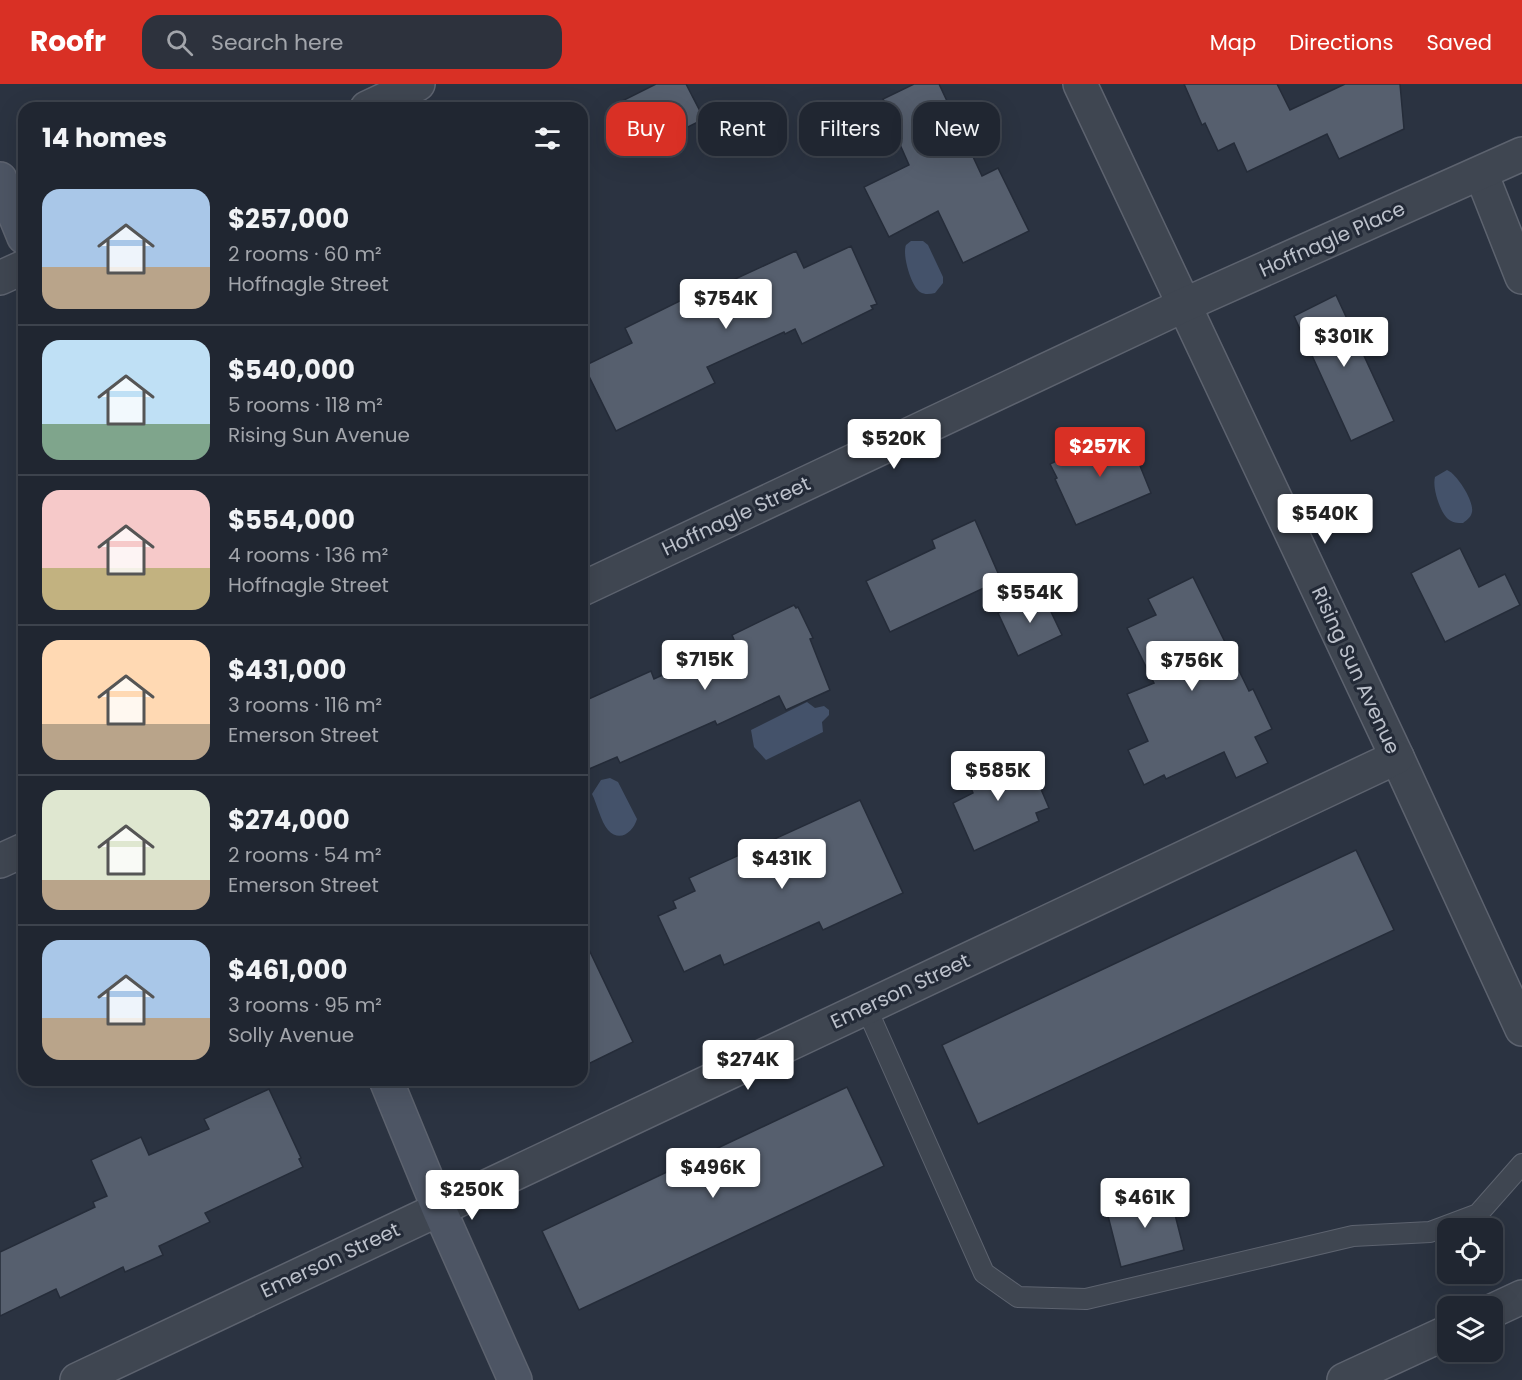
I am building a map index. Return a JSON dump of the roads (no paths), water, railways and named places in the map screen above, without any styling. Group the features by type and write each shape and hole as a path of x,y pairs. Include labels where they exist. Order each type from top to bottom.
{"main road":[{"path":"0,179 18,222"},
{"path":"388,1086 439,1209 515,1380"}],"street":[{"path":"380,102 418,84"},
{"name":"Rising Sun Avenue","path":"1080,84 1397,757 1522,1029"},
{"name":"Hoffnagle Place","path":"1184,305 1522,154"},
{"path":"1481,173 1522,277"},
{"path":"0,278 18,270"},
{"name":"Hoffnagle Street","path":"588,586 1184,305"},
{"name":"Emerson Street","path":"77,1380 1397,757"},
{"path":"0,861 18,852"},
{"path":"1503,1306 1522,1297"},
{"path":"1344,1380 1437,1337"}],"lane":[{"path":"866,1007 984,1273 1018,1297 1086,1299 1353,1236 1430,1232 1478,1214 1522,1164"}],"water":[{"path":"911,241 923,241 928,245 943,277 943,283 935,293 922,293 913,284 905,256 906,245"},
{"path":"1447,470 1460,482 1472,507 1469,518 1463,523 1455,523 1448,519 1437,500 1435,477"},
{"path":"807,702 815,708 824,706 829,710 829,715 822,722 823,732 766,760 754,747 751,730"},
{"path":"610,778 618,782 637,819 629,832 621,836 608,830 592,794 601,780"}]}
